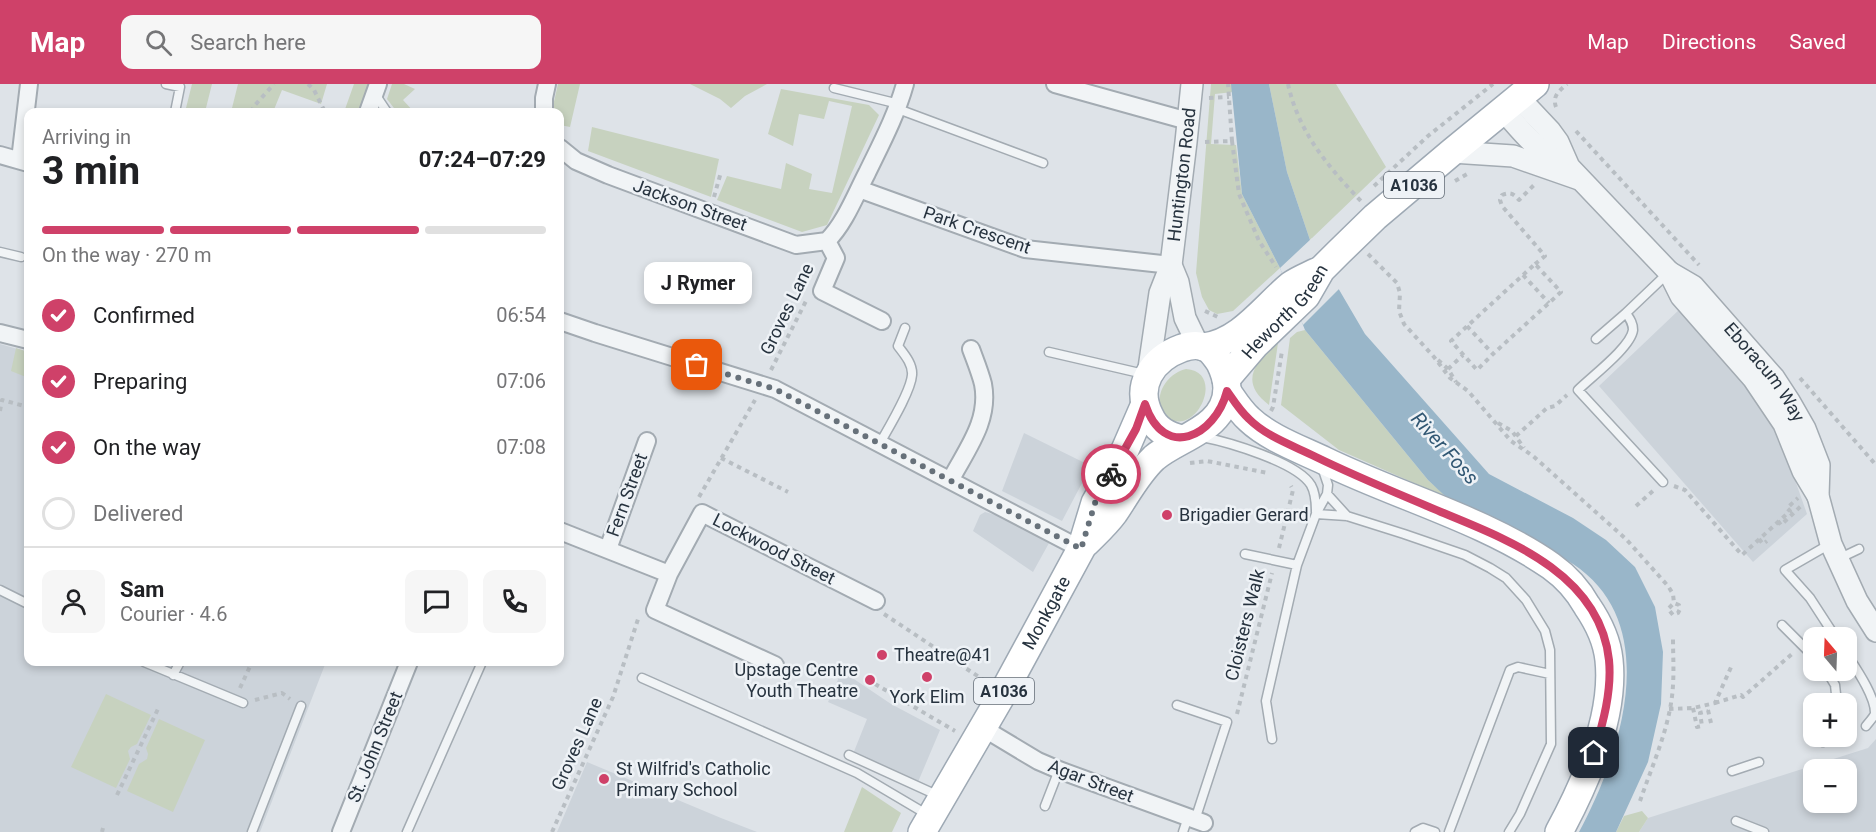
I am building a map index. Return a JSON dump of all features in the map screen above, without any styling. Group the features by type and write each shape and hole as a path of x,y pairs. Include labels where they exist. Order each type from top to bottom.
{"main road":[{"name":"Heworth Green","path":"1287,287 1306,296 1330,261 1375,217 1522,93"},
{"name":"Heworth Green","path":"1201,346 1221,342 1237,334 1287,287"},
{"name":"Heworth Green","path":"1227,385 1234,367 1255,345 1287,287"},
{"name":"A1036","path":"1081,549 1095,503 1125,450 1145,404 1144,392 1148,375 1156,364 1174,351 1201,346"},
{"path":"1201,346 1215,356 1241,411 1260,428 1356,476 1472,524 1525,550 1552,567 1582,597 1601,630 1607,647 1609,661 1607,701 1594,753 1559,832"},
{"name":"A1036","path":"1081,549 1113,514 1147,465 1187,446 1209,423 1220,410 1227,385"},
{"path":"1145,404 1158,429 1187,446"},
{"name":"Monkgate","path":"931,815 1003,693 1081,549"}],"street":[{"path":"27,108 29,84"},
{"path":"544,108 547,84"},
{"path":"882,321 822,291 836,258 827,241 836,232 859,189 898,107 905,84"},
{"path":"1055,84 1188,122"},
{"name":"Huntington Road","path":"1148,375 1160,293 1170,265 1192,84"},
{"path":"369,108 376,89"},
{"name":"Eboracum Way","path":"1522,93 1558,142 1567,172 1668,272 1693,286 1774,378 1789,401 1814,452 1819,465 1812,494 1857,601 1876,631"},
{"name":"Jackson Street","path":"564,151 576,161 796,244 827,241"},
{"path":"1452,152 1513,156 1567,172"},
{"path":"0,155 24,162"},
{"name":"Park Crescent","path":"859,189 1025,249 1170,265"},
{"name":"Huntington Road","path":"1170,265 1178,282 1185,318 1201,346"},
{"path":"564,322 664,356 764,385 951,479 1081,549"},
{"path":"0,333 24,339"},
{"path":"951,479 977,432 984,410 982,383 971,349"},
{"name":"Fern Street","path":"608,549 647,441"},
{"name":"Lockwood Street","path":"655,610 669,574 702,513 876,601"},
{"path":"564,532 669,574"},
{"path":"655,610 775,665"},
{"name":"St. John Street","path":"341,832 408,666"},
{"name":"Agar Street","path":"978,735 1192,823"}],"lane":[{"path":"166,84 180,87 176,108"},
{"path":"834,88 898,107 1043,163"},
{"path":"376,89 385,108"},
{"path":"0,252 21,257"},
{"path":"1596,339 1668,272"},
{"path":"1626,313 1632,320 1633,331 1628,342 1578,390 1663,482"},
{"path":"880,443 909,388 912,374 908,361 898,346 905,328"},
{"path":"1049,352 1148,375"},
{"path":"1187,446 1226,443 1284,462 1294,468 1311,485 1316,514"},
{"path":"1272,739 1266,701 1297,565 1316,514 1327,494 1326,477 1314,455"},
{"path":"1327,494 1347,516"},
{"path":"1316,514 1347,516 1465,555 1506,578 1526,600 1545,631 1550,650 1551,744 1520,814 1509,832"},
{"path":"1829,627 1810,597 1785,570 1835,552 1859,549"},
{"path":"1245,554 1297,565"},
{"path":"0,590 24,602"},
{"path":"1782,625 1802,645"},
{"path":"153,666 239,702"},
{"path":"173,675 178,666"},
{"path":"407,832 480,666"},
{"path":"1449,832 1510,670 1518,667 1550,674"},
{"path":"1857,670 1876,704 1875,713 1866,726"},
{"path":"642,678 857,773 931,815"},
{"path":"1177,705 1227,722 1192,823"},
{"path":"252,832 301,706"},
{"path":"849,755 931,815"},
{"path":"1732,771 1759,762"},
{"path":"1045,806 1059,770"},
{"path":"1736,821 1764,832"},
{"path":"1415,832 1424,828 1435,832"}],"path":[{"path":"253,108 274,84"},
{"path":"308,84 314,90 323,108"},
{"path":"1228,84 1239,194 1259,241 1287,287"},
{"path":"1288,84 1292,105 1306,134 1326,162 1356,196"},
{"path":"1352,207 1428,136 1493,84"},
{"path":"1214,98 1229,97"},
{"path":"1205,142 1232,141"},
{"path":"709,212 721,172"},
{"path":"1535,264 1561,292 1477,370 1450,341 1535,264 1545,256 1502,206 1500,200 1502,195 1514,194 1519,200 1567,172"},
{"path":"1368,254 1397,283 1400,293 1400,317 1404,324 1448,369 1456,383"},
{"path":"1523,275 1549,304"},
{"name":"Groves Lane","path":"702,513 699,496 764,385 810,293"},
{"path":"1202,308 1212,316 1227,318"},
{"path":"1467,326 1493,354"},
{"path":"1274,407 1284,341"},
{"path":"1448,369 1463,355"},
{"path":"1434,357 1444,372 1468,391 1496,422 1504,435 1527,451 1592,506 1626,539 1668,586 1673,594 1674,603"},
{"path":"1516,436 1547,408 1555,406 1573,390 1578,390"},
{"path":"0,411 2,400 24,407"},
{"path":"1496,422 1516,436 1527,451"},
{"path":"1187,446 1207,461 1275,475"},
{"path":"721,458 788,492"},
{"path":"1636,506 1663,482 1685,490 1742,555 1790,511 1787,508 1812,494"},
{"name":"Cloisters Walk","path":"1237,714 1293,490 1291,483"},
{"path":"1778,521 1781,525 1812,494"},
{"path":"1759,539 1763,544 1767,541"},
{"path":"876,601 882,613 1003,693"},
{"name":"Groves Lane","path":"552,832 613,697 641,610 655,610"},
{"path":"1640,801 1663,738 1669,709 1673,686 1673,638"},
{"path":"1669,709 1693,708 1741,694 1743,697 1802,645"},
{"path":"1715,703 1732,665"},
{"path":"251,666 239,702 282,693 301,706"},
{"path":"875,684 978,735"},
{"path":"1707,705 1711,723"},
{"path":"1693,708 1697,727 1702,726 1700,713 1708,711"},
{"path":"117,795 158,710"}],"shaded area":[{"path":"1681,308 1745,376 1783,446 1807,514 1753,562 1599,386"},
{"path":"0,344 24,351 24,666 324,666 260,832 0,832"},
{"path":"1024,433 1091,466 1062,521 1002,491"},
{"path":"985,512 1006,518 1049,543 1033,572 973,531 980,515"},
{"path":"841,673 848,675 891,704 940,730 918,782 853,754 867,719 828,702"},
{"path":"1876,739 1876,832 1639,832 1648,818 1803,769 1803,813 1857,813 1857,759 1833,759 1868,748"},
{"name":"St Wilfrid's Catholic Primary School","path":"587,762 721,818 757,832 557,832"}],"green space":[{"path":"192,84 212,84 206,108 186,108"},
{"path":"238,84 327,84 321,104 282,90 275,108 232,108"},
{"path":"354,84 369,84 361,108 345,108"},
{"path":"392,84 404,84 415,89 403,100 410,108 394,108 387,99"},
{"path":"558,84 580,84 570,127 564,126 564,108 553,108"},
{"path":"690,84 767,84 745,96 731,108 720,99"},
{"path":"1211,84 1232,84 1233,92 1215,94 1211,144 1236,145 1242,194 1280,268 1233,311 1217,314 1209,310 1202,297 1196,273"},
{"path":"1269,84 1336,84 1386,167 1310,240 1287,172"},
{"path":"781,89 869,105 879,115 827,225 802,232 717,200 727,176 781,189 786,163 812,174 809,189 832,193 852,106 829,101 824,119 799,114 793,146 768,134"},
{"path":"592,127 719,159 711,197 588,151"},
{"path":"1305,330 1428,480 1448,498 1339,450 1281,405 1290,338 1297,332"},
{"path":"1276,342 1278,343 1269,405 1254,388 1252,380 1253,372 1262,357"},
{"path":"16,348 24,351 24,376 11,371"},
{"path":"1186,369 1203,377 1205,394 1202,403 1191,417 1183,421 1173,421 1165,415 1161,407 1161,392 1170,378"},
{"path":"106,694 151,715 137,744 128,751 130,759 116,788 71,767"},
{"path":"159,719 205,740 173,812 127,791 139,764 147,759 146,748"},
{"path":"862,787 901,813 892,832 844,832"},
{"path":"1642,811 1648,818 1639,832 1616,832 1624,816"}],"water":[{"name":"River Foss","path":"1231,84 1269,84 1287,172 1310,240 1365,334 1489,474 1573,518 1606,540 1635,567 1655,607 1663,652 1661,704 1648,762 1616,832 1579,832 1609,766 1620,729 1626,691 1626,655 1618,620 1601,590 1573,564 1463,507 1440,492 1305,330 1280,268 1242,194"}],"pier":[{"path":"1312,238 1341,287 1303,325 1280,268"}],"way so far":[{"path":"697,365 775,389 1081,549 1095,503 1111,474"}],"place":[{"name":"J Rymer","path":"697,365"},
{"name":"Brigadier Gerard","path":"1167,515"},
{"name":"Theatre@41","path":"882,655"},
{"name":"York Elim","path":"927,677"},
{"name":"Upstage Centre Youth Theatre","path":"870,680"},
{"name":"St Wilfrid's Catholic Primary School","path":"604,779"}],"route":[{"path":"1111,474 1136,429 1145,404 1158,429 1182,439 1193,436 1209,423 1220,410 1227,391 1250,420 1276,437 1356,476 1472,524 1525,550 1552,567 1582,597 1592,612 1607,647 1609,661 1607,701 1594,753"}]}
